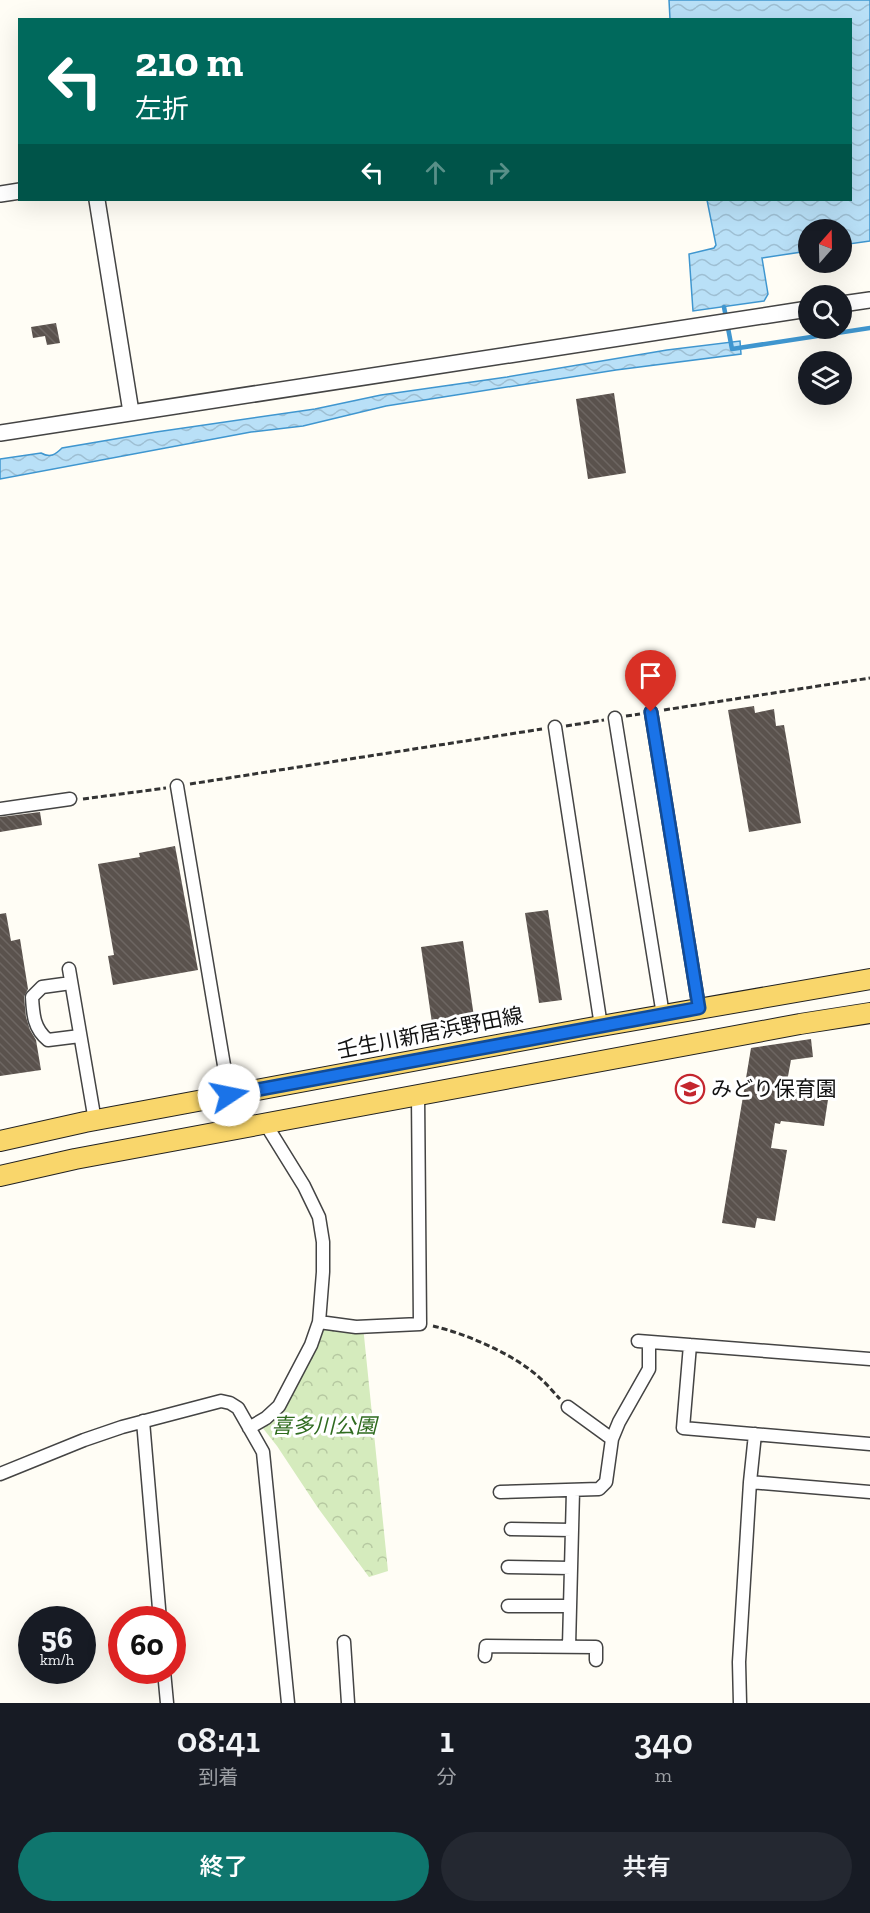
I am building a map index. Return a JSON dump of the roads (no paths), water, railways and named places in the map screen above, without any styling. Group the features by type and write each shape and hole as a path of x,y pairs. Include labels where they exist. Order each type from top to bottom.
{"main road":[{"name":"壬生川新居浜野田線","path":"0,1141 95,1120 600,1026 870,980"},
{"path":"0,1176 75,1159 265,1123 870,1013"}],"street":[{"path":"0,194 18,191"},
{"path":"97,201 131,412"},
{"path":"852,303 870,300"},
{"path":"0,433 798,311"},
{"path":"651,712 699,1008"},
{"path":"615,718 663,1015"},
{"path":"555,727 600,1026"},
{"path":"177,786 229,1095"},
{"path":"0,809 70,799"},
{"path":"69,969 95,1120"},
{"path":"71,983 42,987 32,997 33,1010 38,1032 48,1040 80,1036"},
{"path":"319,1322 356,1327 420,1324 418,1095"},
{"path":"249,1428 266,1418 279,1406 311,1345 319,1322 323,1272 323,1242 319,1217 304,1186 265,1123"},
{"path":"500,1492 599,1490 606,1482 612,1439 619,1422 649,1369 643,1342 870,1359"},
{"path":"690,1345 683,1428 870,1444"},
{"path":"0,1474 84,1440 143,1421 221,1401 238,1408 263,1452 288,1703"},
{"path":"568,1407 612,1439"},
{"path":"143,1421 159,1606"},
{"path":"740,1703 740,1662 750,1482 755,1434"},
{"path":"750,1482 870,1492"},
{"path":"569,1646 573,1491"},
{"path":"511,1528 572,1530"},
{"path":"508,1567 571,1568"},
{"path":"508,1606 570,1606"},
{"path":"344,1642 348,1703"},
{"path":"485,1656 486,1646 569,1646 596,1647 596,1660"},
{"path":"165,1684 167,1703"}],"water":[{"path":"669,0 870,0 870,241 852,244 852,219 798,219 798,253 762,258 768,294 764,301 693,311 689,254 714,248 716,245 707,201 852,201 852,18 670,18"},
{"path":"740,341 741,354 616,370 386,406 303,426 251,432 0,479 0,459 41,453 50,455 62,448 156,432 315,409 381,395 507,377 667,350"}],"waterway":[{"path":"724,307 732,349 870,328"}],"place":[{"name":"みどり保育園","path":"690,1089"}],"park label":[{"name":"喜多川公園","path":"324,1426"}]}
